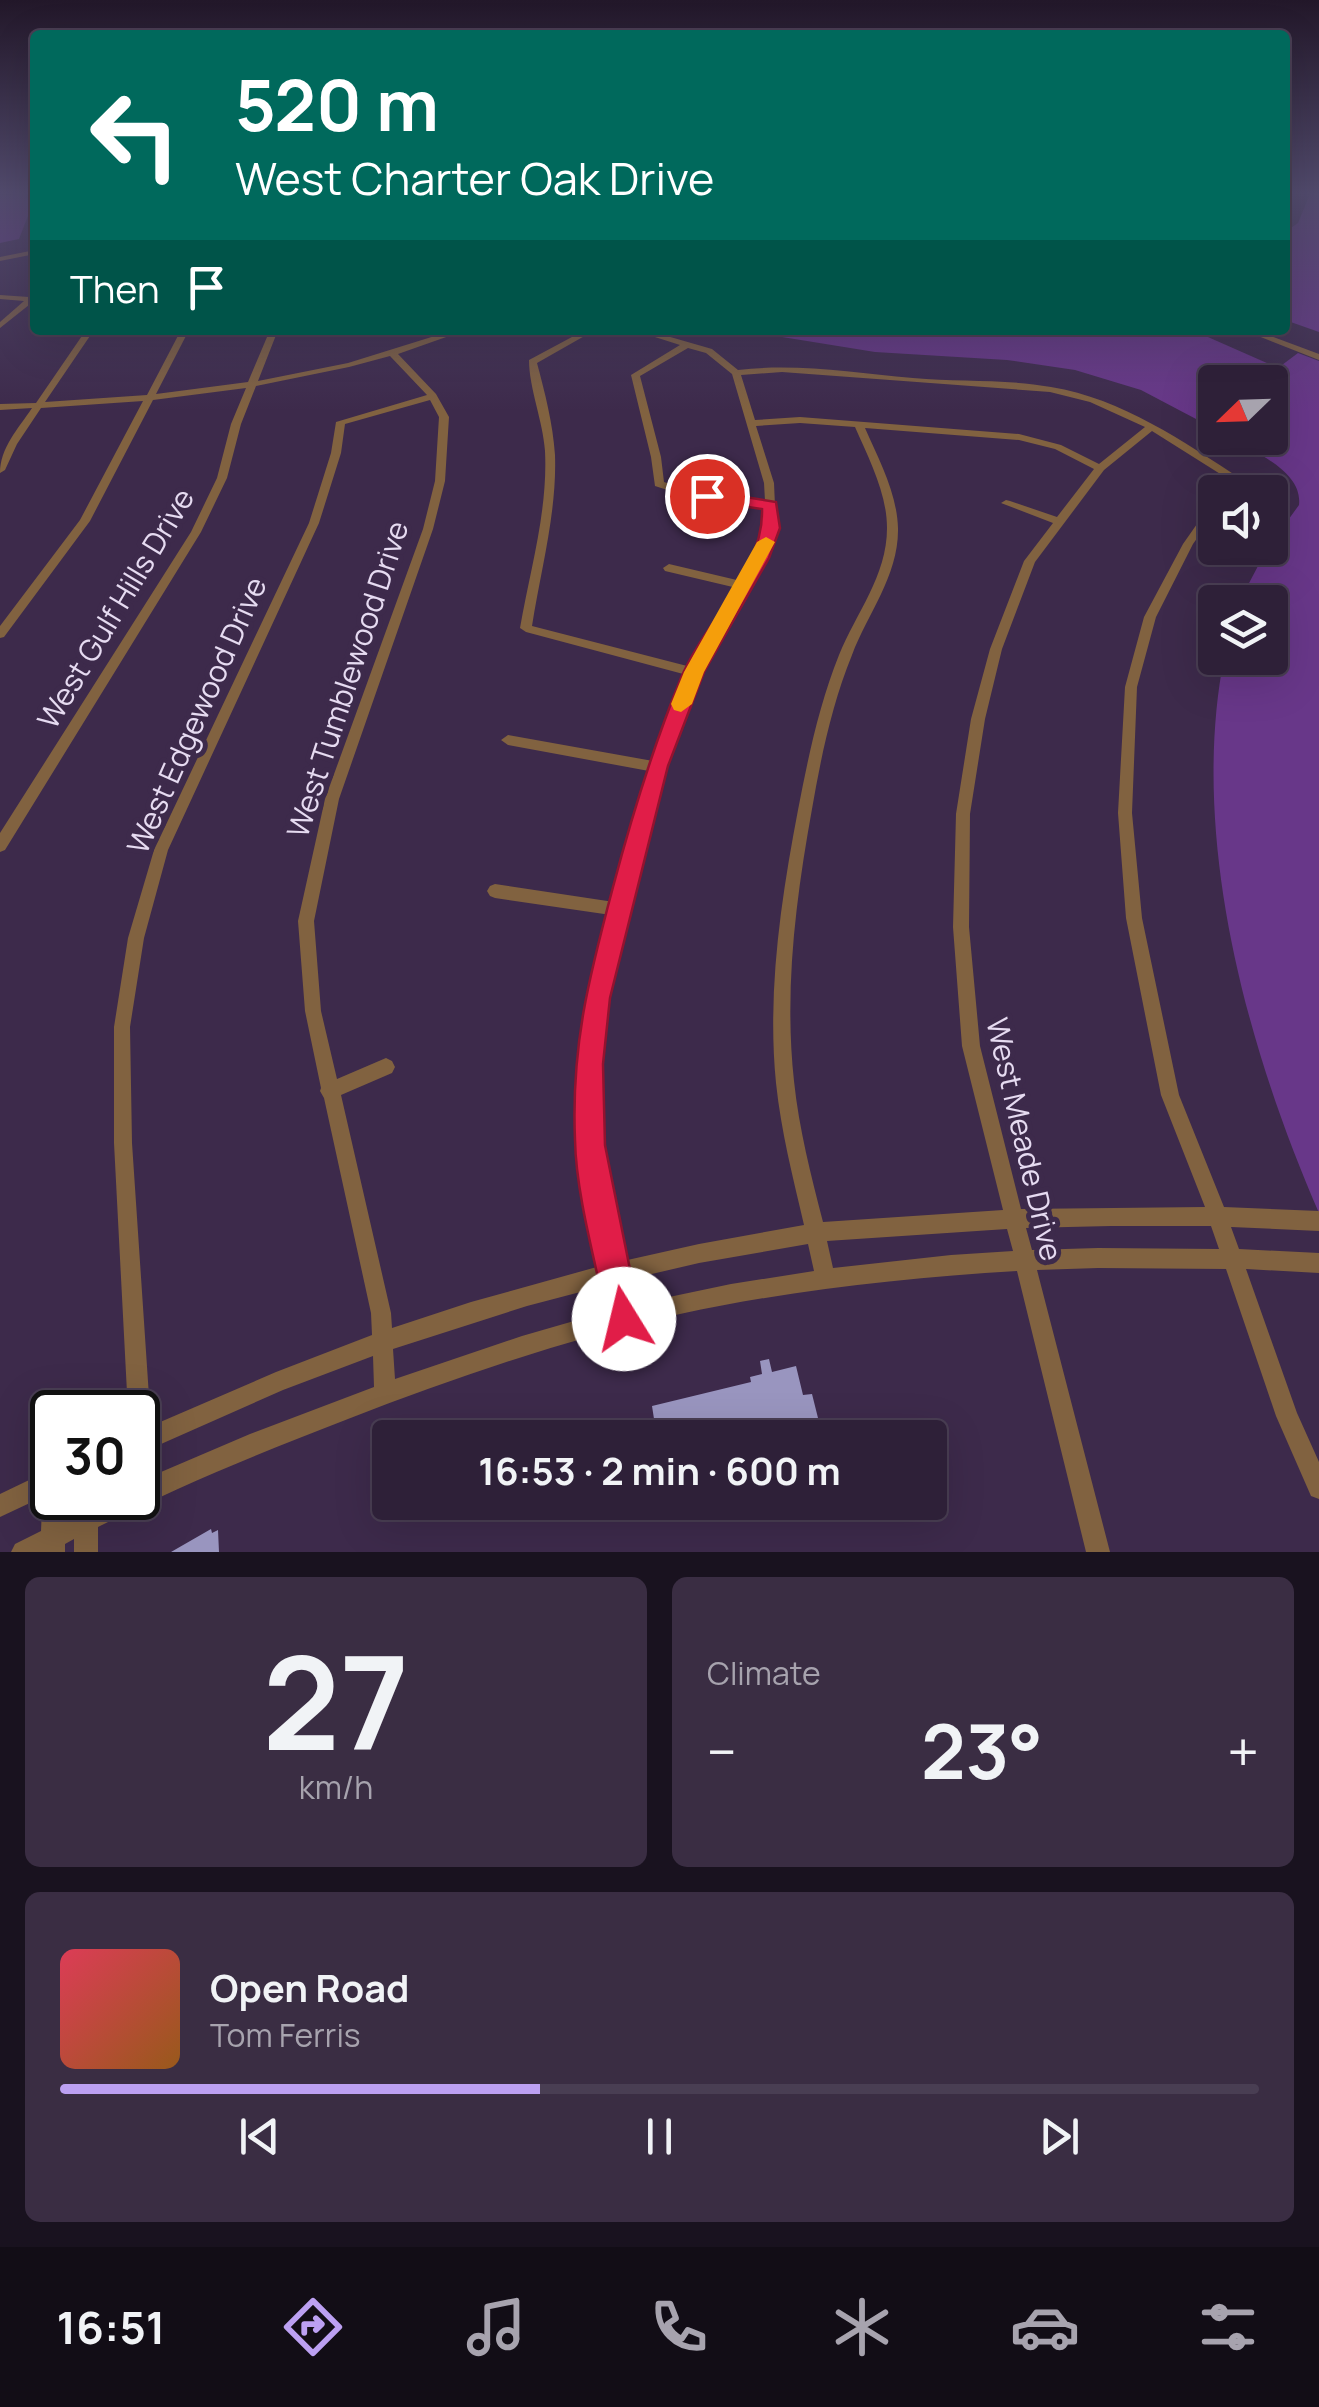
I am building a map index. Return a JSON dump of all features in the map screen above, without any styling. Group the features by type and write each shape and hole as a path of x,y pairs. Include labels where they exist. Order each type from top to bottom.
{"street":[{"path":"0,297 30,297"},
{"path":"0,326 30,300"},
{"path":"0,470 87,335"},
{"path":"0,634 85,521 181,335"},
{"name":"West Gulf Hills Drive","path":"0,846 196,532 222,478 236,424 272,335"},
{"path":"0,407 147,400 251,386 393,354 448,335"},
{"path":"582,335 532,362 546,422 550,465 547,514 526,628 694,672"},
{"path":"624,1319 590,1145 588,1064 597,998 657,766 694,672 760,558 771,528 769,483 736,373 720,356 655,335"},
{"path":"1261,335 1319,357"},
{"path":"688,344 635,375 659,484 686,493 770,505"},
{"path":"393,354 433,396"},
{"path":"736,373 809,368 918,381 1032,386 1089,398 1152,427 1228,475"},
{"name":"West Tumblewood Drive","path":"385,1393 380,1313 312,1010 306,921 332,799 428,529 440,481 444,417 433,396"},
{"name":"West Edgewood Drive","path":"137,1390 123,1143 122,1027 146,903 169,832 314,523 336,453 341,422 433,396"},
{"path":"753,423 800,420 1037,440 1100,468"},
{"path":"826,1280 805,1190 783,1058 784,1000 790,900 809,784 843,661 887,568 893,538 890,503 859,425"},
{"name":"West Meade Drive","path":"1098,1552 971,1046 961,927 963,814 978,719 996,649 1030,561 1100,468 1152,427"},
{"path":"1006,503 1058,521"},
{"path":"1198,530 1150,617 1131,687 1125,813 1134,918 1170,1095 1217,1215 1286,1416 1319,1488"},
{"path":"669,568 742,586"},
{"path":"508,740 657,766"},
{"path":"495,891 618,909"},
{"path":"329,1091 386,1067"},
{"path":"160,1433 264,1387 381,1343 616,1274 817,1232 1014,1216 1217,1215 1319,1220"},
{"path":"160,1486 385,1393 624,1319 728,1294 826,1280 1024,1261 1140,1255 1319,1263"},
{"path":"0,1506 30,1491"},
{"path":"53,1545 54,1520"},
{"path":"23,1552 53,1545 76,1520"},
{"path":"86,1520 86,1552"}],"shaded area":[{"path":"1290,266 1319,266 1319,332 1290,322"},
{"path":"769,335 1203,335 1271,365 1198,365 1198,420 1141,390 1075,370 1007,360 875,352"},
{"path":"1298,353 1319,361 1319,1213 1269,1082 1248,1012 1231,941 1214,797 1215,726 1222,675 1288,675 1288,585 1248,585 1259,565 1288,565 1288,520 1299,505 1298,493 1288,475 1263,456 1288,455 1288,365 1282,365"}],"building":[{"path":"769,1359 772,1372 796,1366 803,1395 812,1394 818,1420 654,1420 652,1406 751,1382 750,1377 762,1374 760,1361"},
{"path":"211,1529 212,1533 218,1530 219,1552 171,1552"}],"slow traffic":[{"path":"681,704 694,672 766,542"}],"route":[{"path":"624,1319 590,1145 588,1064 597,998 657,766 694,672 760,558 771,528 770,505 707,496"}]}
